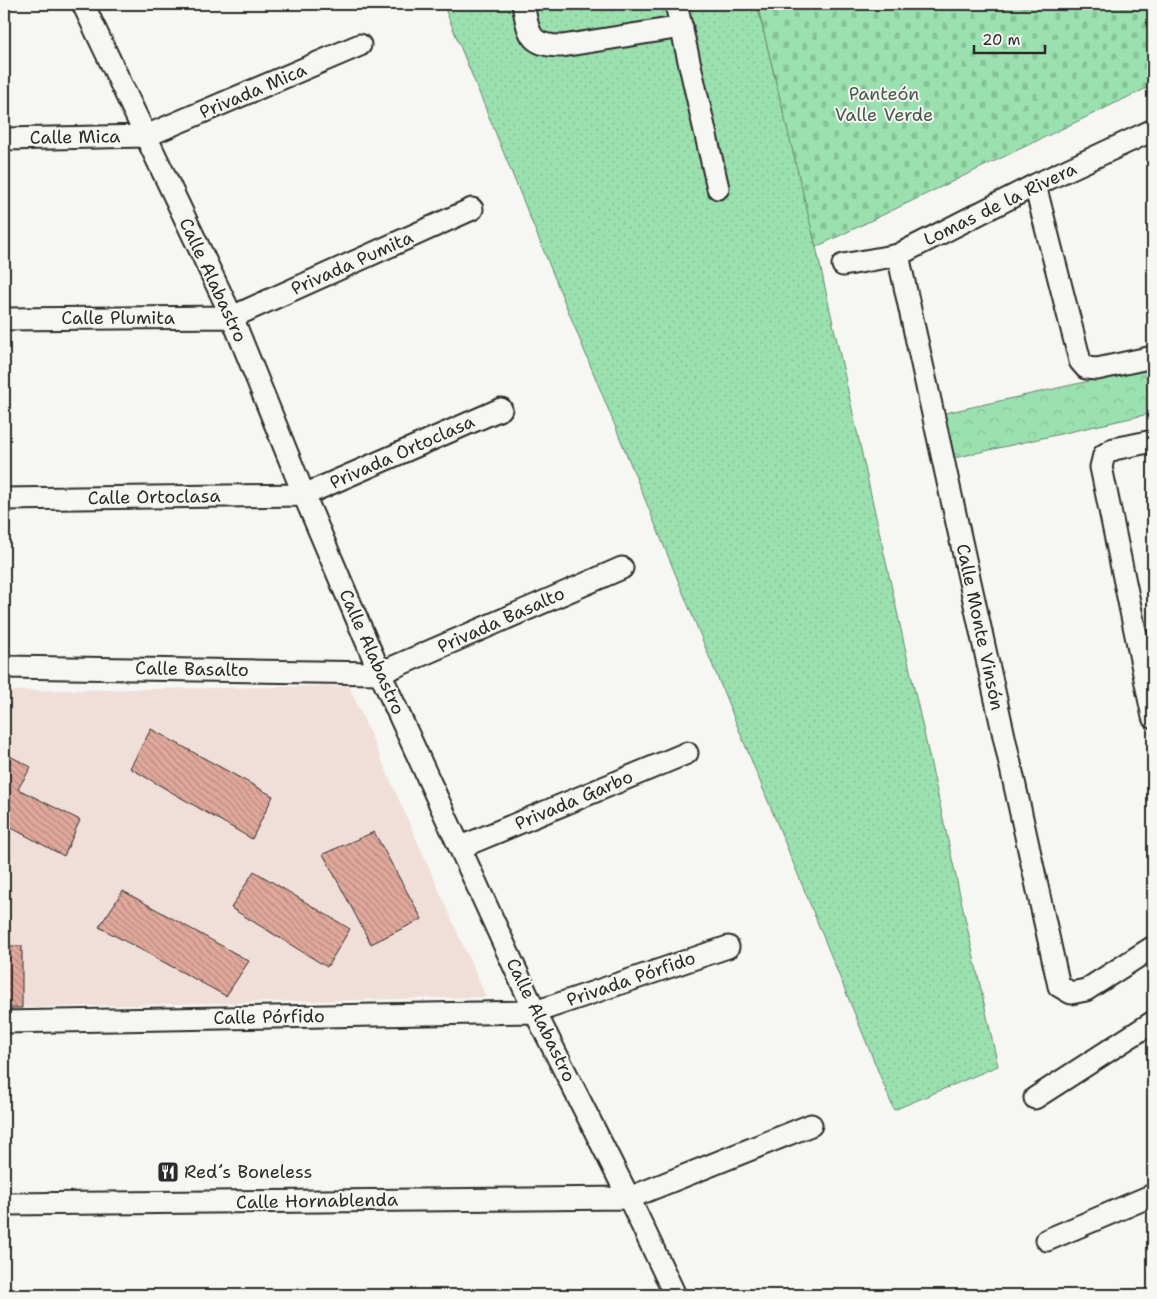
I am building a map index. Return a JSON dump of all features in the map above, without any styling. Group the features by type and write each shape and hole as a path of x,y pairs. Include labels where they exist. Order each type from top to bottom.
{"street":[{"name":"Calle Alabastro","path":"82,4 232,317 304,495 380,673 535,1012 630,1198 675,1295"},
{"path":"523,4 531,34 538,43 548,46 562,46 682,27"},
{"path":"676,4 718,188"},
{"name":"Privada Mica","path":"146,136 360,45"},
{"name":"Lomas de la Rivera","path":"843,265 898,255 1035,186 1153,130"},
{"name":"Calle Mica","path":"4,138 146,136"},
{"path":"1035,186 1080,361 1086,368 1097,369 1153,357"},
{"name":"Privada Pumita","path":"232,317 472,209"},
{"name":"Calle Monte Vinsón","path":"898,255 1059,986 1071,993 1086,990 1153,947"},
{"name":"Calle Plumita","path":"4,318 232,317"},
{"name":"Privada Ortoclasa","path":"304,495 501,409"},
{"path":"1153,441 1114,448 1104,455 1101,467 1153,717"},
{"name":"Calle Ortoclasa","path":"4,499 304,495"},
{"name":"Privada Basalto","path":"380,673 622,568"},
{"name":"Calle Basalto","path":"4,667 380,673"},
{"name":"Privada Garbo","path":"461,847 687,753"},
{"name":"Privada Pórfido","path":"535,1012 728,947"},
{"name":"Calle Pórfido","path":"4,1022 535,1012"},
{"path":"1035,1098 1153,1022"},
{"path":"630,1198 811,1125"},
{"path":"1047,1240 1153,1195"},
{"name":"Calle Hornablenda","path":"4,1204 630,1198"}],"shaded area":[{"path":"349,686 486,997 4,1008 4,691"}],"green space":[{"path":"443,4 757,4 810,220 998,1066 894,1110"},
{"name":"Panteón Valle Verde","path":"757,4 1153,4 1153,85 816,247"},
{"path":"1153,367 1153,413 954,458 945,413"}],"building":[{"path":"151,729 273,796 252,839 130,768"},
{"path":"4,753 31,767 18,789 80,820 64,856 4,824"},
{"path":"374,832 422,919 371,944 323,854"},
{"path":"254,871 350,929 327,967 231,908"},
{"path":"123,891 249,961 226,996 99,927"},
{"path":"4,946 22,946 22,1008 4,1008"}],"place":[{"name":"Red´s Boneless","path":"168,1172"}]}
